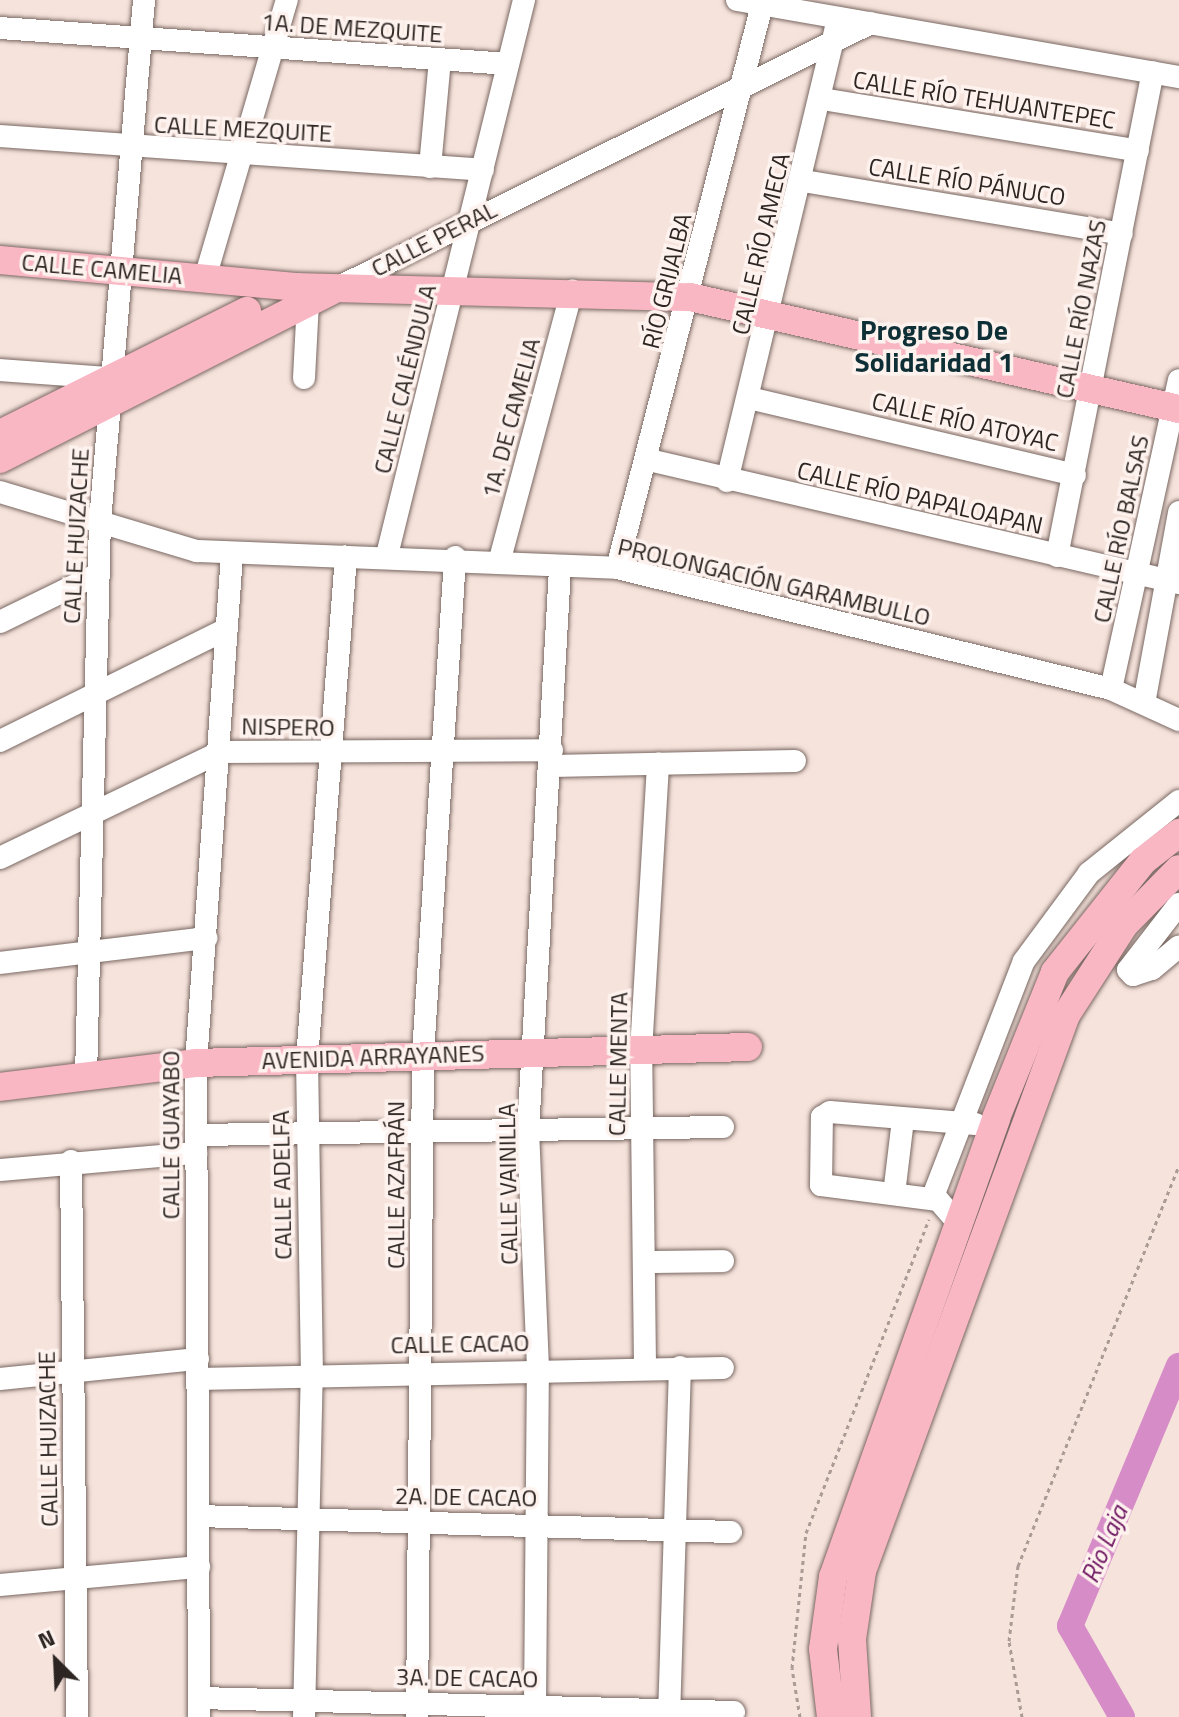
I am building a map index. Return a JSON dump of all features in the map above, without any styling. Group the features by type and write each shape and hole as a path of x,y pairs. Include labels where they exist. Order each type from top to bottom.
{"main road":[{"name":"CALLE CAMELIA","path":"0,260 205,278 303,294"},
{"path":"343,285 457,286 690,297 1176,408"},
{"name":"CALLE PERAL","path":"0,434 111,389 303,294 343,285"},
{"name":"CALLE PERAL","path":"0,459 111,389"},
{"path":"831,1717 823,1649 833,1577 996,1118 1055,972 1143,861 1179,833"},
{"path":"857,1717 852,1639 862,1571 1066,1015 1124,925 1179,869"},
{"name":"AVENIDA ARRAYANES","path":"0,1087 196,1063 423,1054 748,1047"}],"street":[{"name":"CALLE HUIZACHE","path":"86,1077 100,521 144,0"},
{"path":"205,278 245,155 287,0"},
{"name":"CALLE CALÉNDULA","path":"387,555 457,286 467,222 483,170 524,0"},
{"path":"737,0 837,29"},
{"name":"RÍO GRIJALBA","path":"617,568 649,460 762,5"},
{"name":"CALLE PERAL","path":"343,285 742,87 837,29 871,23 1153,72"},
{"name":"1A. DE MEZQUITE","path":"0,28 141,41 508,64"},
{"name":"CALLE RÍO AMECA","path":"727,481 772,316 837,29"},
{"path":"430,167 440,60"},
{"path":"1153,72 1179,77"},
{"name":"CALLE RÍO NAZAS","path":"1057,556 1153,72"},
{"name":"CALLE RÍO TEHUANTEPEC","path":"822,99 1138,151"},
{"name":"CALLE MEZQUITE","path":"0,136 131,148 483,170"},
{"name":"CALLE RÍO PÁNUCO","path":"803,181 1122,234"},
{"name":"1A. DE CAMELIA","path":"500,559 572,290"},
{"path":"303,294 304,378"},
{"path":"0,370 111,389"},
{"name":"CALLE RÍO BALSAS","path":"1111,689 1141,575 1176,408 1179,380"},
{"name":"CALLE RÍO ATOYAC","path":"749,398 1075,475"},
{"name":"CALLE RÍO PAPALOAPAN","path":"649,460 727,481 1174,582"},
{"name":"PROLONGACIÓN GARAMBULLO","path":"0,492 232,554 455,557 500,559 560,568 617,568 1145,698 1179,720"},
{"path":"1145,698 1174,582 1179,512"},
{"name":"CALLE GUAYABO","path":"199,1708 196,1063 232,554"},
{"name":"CALLE ADELFA","path":"304,1709 312,1376 307,1059 334,754 346,557"},
{"name":"CALLE AZAFRÁN","path":"417,1710 423,1368 423,1054 439,755 455,557"},
{"name":"CALLE VAINILLA","path":"535,1705 540,1525 538,1368 528,1132 537,1052 560,568"},
{"path":"0,622 98,574"},
{"path":"0,741 227,629"},
{"name":"NISPERO","path":"0,858 220,752 552,758 658,764 795,761"},
{"name":"CALLE MENTA","path":"645,1365 641,1051 658,764"},
{"path":"932,1199 1024,961 1089,873 1179,801"},
{"path":"1179,904 1128,970 1152,969 1179,946"},
{"path":"0,963 206,938"},
{"path":"959,1224 932,1199 821,1185 822,1117 830,1112 962,1126 996,1118"},
{"path":"894,1194 903,1120"},
{"path":"0,1170 196,1144 306,1138 723,1127"},
{"name":"CALLE HUIZACHE","path":"71,1161 77,1717"},
{"path":"644,1262 723,1261"},
{"name":"CALLE CACAO","path":"0,1379 73,1371 198,1369 312,1376 423,1368 645,1365 723,1368"},
{"path":"669,1712 680,1367"},
{"name":"2A. DE CACAO","path":"198,1516 675,1526 731,1532"},
{"path":"0,1585 199,1567"},
{"name":"3A. DE CACAO","path":"199,1708 417,1710 535,1705 734,1712"}],"path":[{"path":"1022,1717 1009,1641 1018,1566 1179,1166"}],"waterway":[{"name":"Rio Laja","path":"1122,1717 1070,1626 1179,1366"}],"district":[{"name":"Progreso De Solidaridad 1","path":"934,346"}]}
